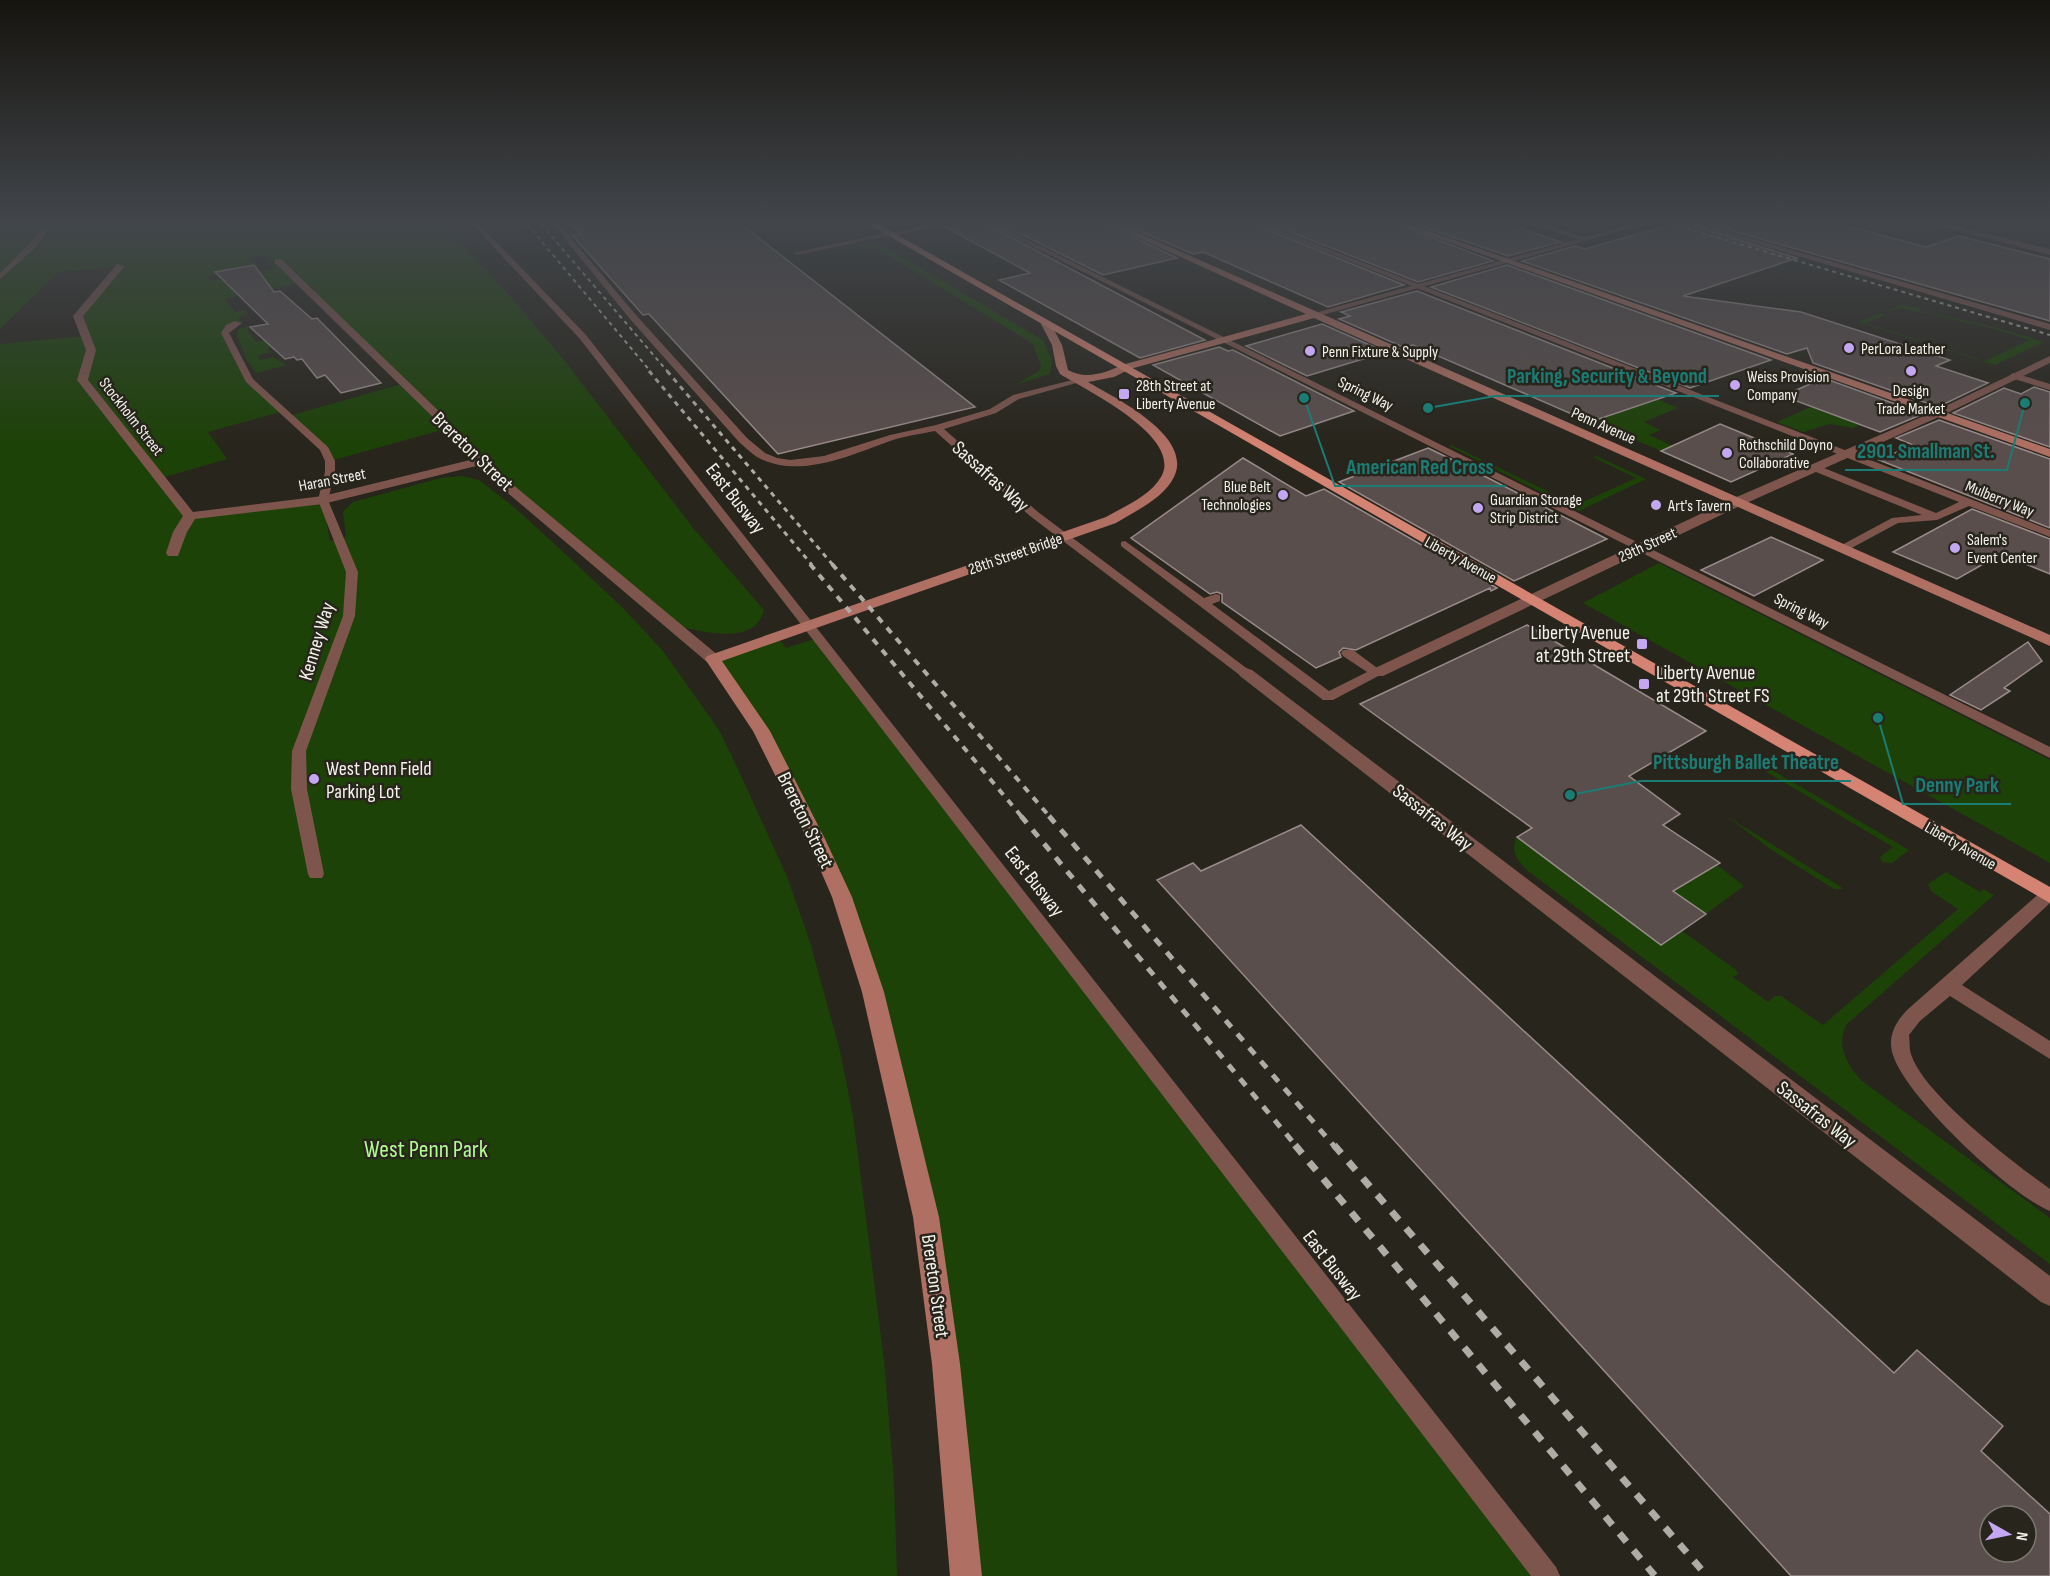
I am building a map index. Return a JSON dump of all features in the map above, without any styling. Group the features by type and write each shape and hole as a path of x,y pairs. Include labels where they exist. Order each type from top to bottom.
{"main road":[{"name":"Liberty Avenue","path":"1000,298 1126,367 2049,895"}],"street":[{"name":"Stockholm Street","path":"94,298 78,316 91,350 82,380 190,516"},
{"name":"Brereton Street","path":"316,298 443,421 478,462 665,616 713,659 761,731 816,839 842,897 873,992 926,1216 946,1364 966,1576"},
{"name":"Penn Avenue","path":"1279,298 2050,641"},
{"path":"1077,380 1110,375 1126,367 1376,298"},
{"path":"1610,298 2050,453"},
{"path":"1948,298 2050,327"},
{"name":"28th Street Bridge","path":"713,659 776,635 1111,520 1131,511 1158,490 1168,477 1172,463 1170,450 1155,430 1064,372 1057,345 1046,324"},
{"name":"29th Street","path":"1377,673 1737,502 1937,414 2050,359"},
{"name":"Haran Street","path":"190,516 322,500 478,462"},
{"path":"173,553 180,532 190,516"},
{"name":"Sassafras Way","path":"1246,673 2050,1293"}],"lane":[{"name":"East Busway","path":"545,298 583,337 1547,1576"},
{"path":"617,298 743,440 760,455 777,460 811,462 871,447 888,439 937,428"},
{"name":"Spring Way","path":"1137,298 2050,753"},
{"name":"Mulberry Way","path":"1448,298 2050,534"},
{"path":"238,323 228,327 225,333 249,380 324,449 330,461 330,472 322,500"},
{"path":"2014,376 2050,387"},
{"name":"Sassafras Way","path":"937,428 993,411 1016,397 1077,380"},
{"name":"Sassafras Way","path":"937,428 1040,518 1246,673"},
{"path":"1815,468 1938,517"},
{"name":"Kenney Way","path":"316,874 299,789 299,751 349,616 352,572 322,500"},
{"path":"1842,549 1896,520 1938,517 1968,502"},
{"path":"1125,544 1209,601 1328,697 1377,673 1348,653"},
{"path":"2049,895 1907,1022 1900,1034 1900,1054 1911,1076 1934,1102 1973,1140 2050,1201"},
{"path":"1949,986 2050,1051"}],"green space":[{"name":"West Penn Park","path":"0,298 32,298 0,329"},
{"name":"West Penn Park","path":"93,298 231,298 224,299 235,312 246,310 247,313 238,318 243,322 228,327 225,333 249,380 284,411 208,432 227,459 161,478 190,516 323,500 330,541 346,537 343,512 353,502 441,478 462,476 479,480 515,508 624,609 663,651 719,730 786,874 810,942 840,1051 853,1116 884,1360 894,1481 897,1576 0,1576 0,344 86,336 78,316"},
{"name":"West Penn Park","path":"315,298 511,298 564,360 694,529 764,610 759,622 739,633 726,634 676,626 478,462 449,428 330,461 324,449 289,416 402,384"},
{"path":"957,298 971,298 1043,340 1052,360 1050,374 1015,385 1039,371 1041,366 1033,344"},
{"path":"1900,305 1994,327 2044,342 1995,365 1859,322 1881,313 1885,315 1865,323 1985,361 2030,340 1992,328 1901,308 1889,311"},
{"path":"248,326 248,331 256,342 281,336 290,342 267,349 271,352 258,355 260,360 273,357 287,365 256,373 247,361 237,335 239,329"},
{"path":"1833,397 1835,415 1860,425 1853,428 1830,424 1803,432 1777,422"},
{"path":"1657,399 1678,408 1644,422 1660,430 1649,435 1673,446 1661,451 1592,421"},
{"path":"1449,446 1576,505 1636,478 1593,457 1596,456 1646,479 1579,511"},
{"path":"1659,563 2050,760 2050,863 1583,603"},
{"path":"776,635 786,648 818,638 1547,1576 966,1576 898,1091 816,839 713,659"},
{"path":"1743,753 1909,850 1892,863 1882,862 1880,857 1893,847 1748,761 1735,769 1728,768 1726,764"},
{"path":"1728,817 1843,889 1834,889 1770,849"},
{"path":"1517,837 1661,944 1681,930 1736,970 1738,974 1733,977 1768,1002 1775,996 1781,996 1823,1025 1958,909 1931,891 1928,884 1946,872 1980,892 1983,889 1994,895 1847,1024 1842,1039 1844,1054 1862,1081 2050,1218 2050,1264 1528,871 1516,855 1514,847"},
{"path":"1717,865 1744,886 1706,914 1673,891"}],"building":[{"path":"241,298 287,298 312,319 317,318 381,383 341,393 325,375 317,378 302,359 297,360 294,357 285,359 250,327 268,324"},
{"path":"628,298 835,298 975,407 778,454 649,314 643,315"},
{"path":"1031,298 1125,298 1205,340 1140,358"},
{"path":"1307,298 1361,298 1328,307"},
{"path":"1393,298 1434,298 1676,393 1590,422 1413,345 1403,347 1339,319 1350,316 1341,312"},
{"path":"1458,298 1597,298 1771,360 1690,388"},
{"path":"1626,298 1694,298 1801,312 1950,360 1936,366 1988,383 1938,407 1813,363 1807,348 1787,354"},
{"path":"1967,298 2050,298 2050,321"},
{"name":"Penn Fixture & Supply","path":"1322,324 1386,352 1307,376 1246,346"},
{"path":"1219,347 1228,351 1233,350 1354,411 1280,436 1153,365"},
{"path":"1818,376 1923,414 1880,432 1783,396 1819,380"},
{"path":"2034,387 2050,392 2050,447 1953,413 2004,388 2021,394"},
{"path":"1939,420 2050,459 2050,528 1879,460 1913,445 1896,438"},
{"name":"Rothschild Doyno Collaborative","path":"1720,424 1793,454 1731,482 1661,451"},
{"name":"Guardian Storage Strip District","path":"1428,448 1607,539 1514,581 1339,482"},
{"path":"1243,458 1306,496 1324,489 1497,588 1491,591 1490,588 1356,650 1343,648 1339,652 1341,657 1316,668 1222,602 1222,594 1217,592 1210,594 1131,538"},
{"name":"Salem's Event Center","path":"1972,509 2050,539 2050,574 2001,554 1957,579 1893,552"},
{"path":"1771,537 1823,560 1754,596 1701,570"},
{"path":"1527,625 1706,731 1629,776 1680,814 1663,825 1720,863 1673,891 1706,914 1661,945 1517,837 1532,828 1360,704"},
{"path":"2028,642 2042,661 2004,688 2010,691 1981,710 1950,695"},
{"path":"1301,825 1894,1373 1917,1350 2003,1426 1981,1451 2050,1514 2050,1576 1791,1576 1157,880 1193,863 1201,871"}],"railway":[{"path":"589,298 651,372"},
{"path":"604,298 668,372"},
{"path":"1922,298 2050,335"},
{"path":"649,371 812,565"},
{"path":"667,371 833,565"},
{"path":"810,564 1022,817"},
{"path":"832,564 1050,817"},
{"path":"1021,816 1297,1147"},
{"path":"1049,816 1335,1147"},
{"path":"1295,1145 1655,1576"},
{"path":"1334,1145 1707,1576"}],"place":[{"name":"PerLora Leather","path":"1849,348"},
{"name":"Penn Fixture & Supply","path":"1310,351"},
{"name":"Design Trade Market","path":"1911,371"},
{"name":"Weiss Provision Company","path":"1735,385"},
{"name":"28th Street at Liberty Avenue","path":"1124,394"},
{"name":"American Red Cross","path":"1304,398"},
{"name":"2901 Smallman St.","path":"2025,403"},
{"name":"Parking, Security & Beyond","path":"1428,408"},
{"name":"Rothschild Doyno Collaborative","path":"1727,453"},
{"name":"Blue Belt Technologies","path":"1283,495"},
{"name":"Art's Tavern","path":"1656,505"},
{"name":"Guardian Storage Strip District","path":"1478,508"},
{"name":"Salem's Event Center","path":"1955,548"},
{"name":"Liberty Avenue at 29th Street","path":"1642,644"},
{"name":"Liberty Avenue at 29th Street FS","path":"1644,684"},
{"name":"Denny Park","path":"1878,718"},
{"name":"West Penn Field Parking Lot","path":"314,779"},
{"name":"Pittsburgh Ballet Theatre","path":"1570,795"}]}
